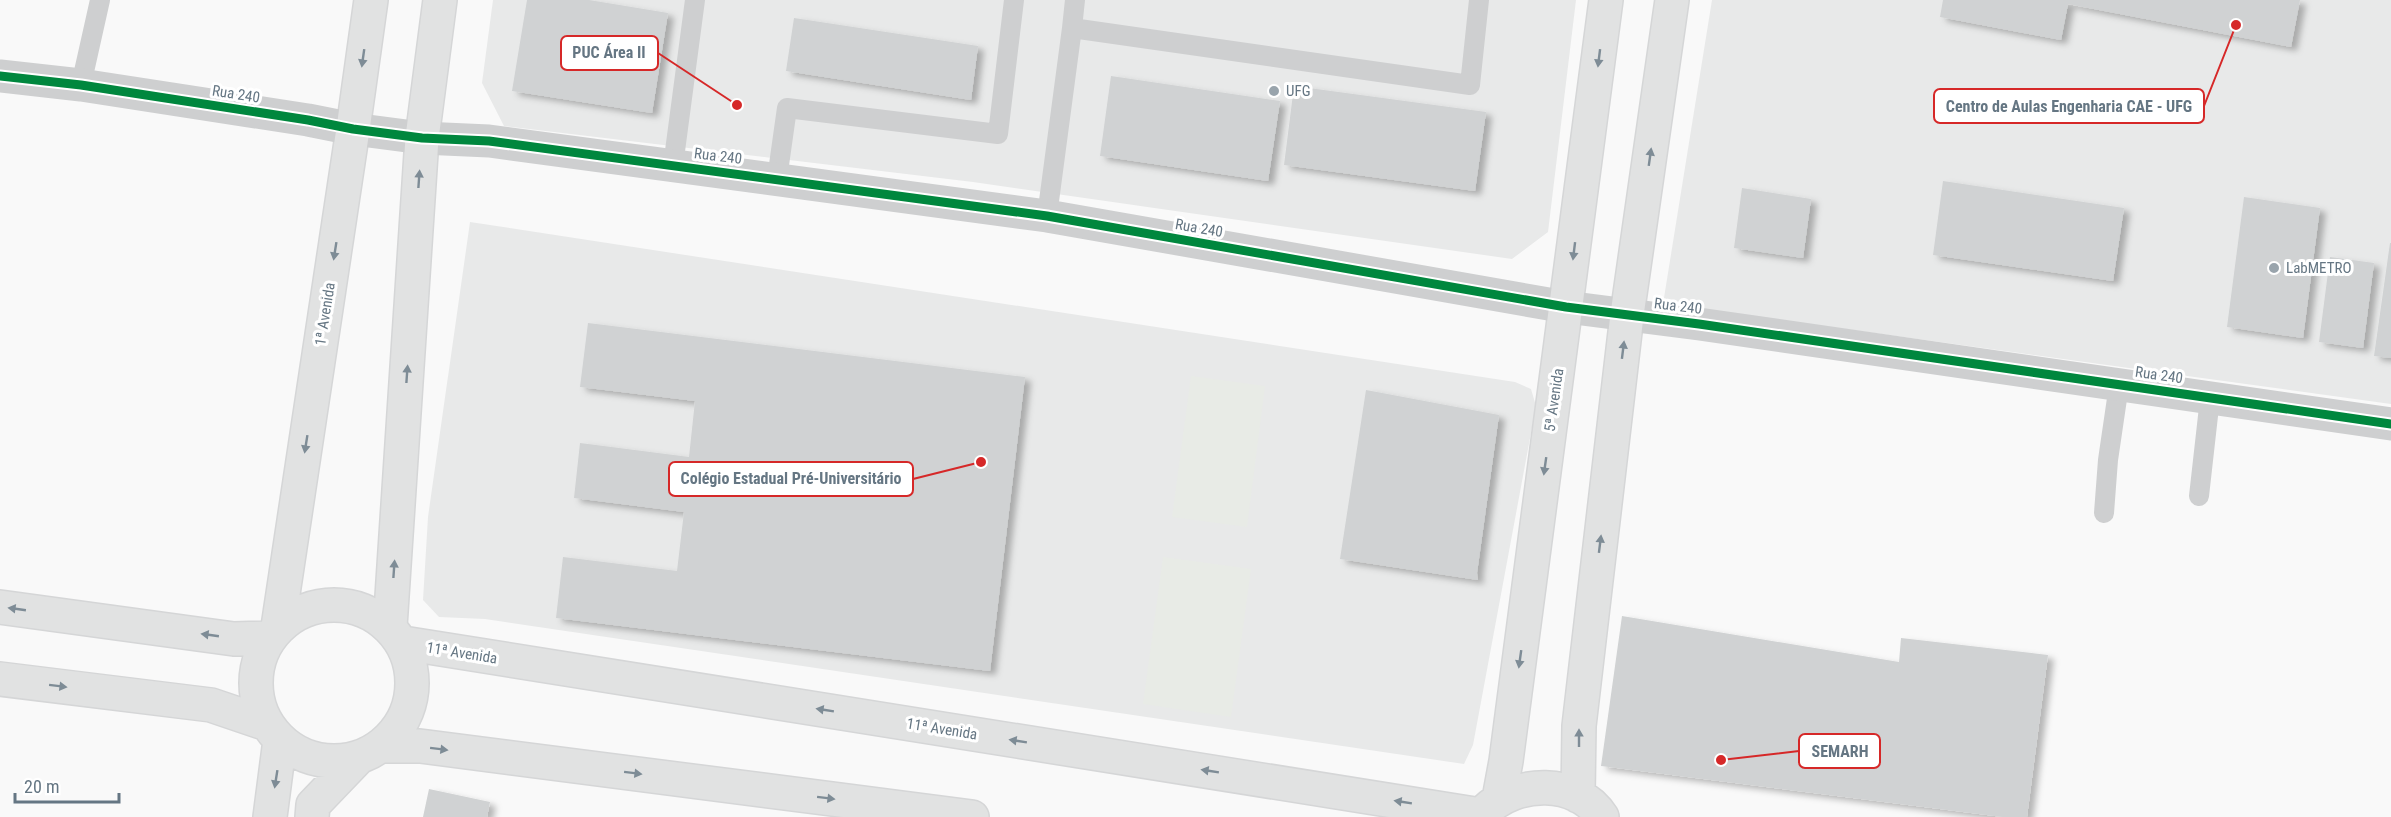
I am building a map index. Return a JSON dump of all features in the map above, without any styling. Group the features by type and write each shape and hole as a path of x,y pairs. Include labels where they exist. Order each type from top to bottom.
{"main road":[{"name":"1ª Avenida","path":"273,633 354,129 371,0"},
{"path":"312,817 313,805 396,731 407,713 413,693 412,672 397,635 422,138 440,0"},
{"name":"5ª Avenida","path":"1487,810 1508,750 1606,0"},
{"path":"1597,811 1579,726 1628,315 1672,0"},
{"path":"270,817 274,732 259,706 255,685 257,665 273,633 298,612 323,604 349,605 374,615 397,635"},
{"path":"0,607 234,639 273,633"},
{"name":"11ª Avenida","path":"397,635 1487,810"},
{"path":"0,679 212,705 274,732 298,752 318,760 338,761 370,752 420,746 972,817"},
{"path":"1487,810 1517,790 1538,787 1559,789 1597,811"}],"street":[{"name":"Rua 240","path":"0,76 81,85 354,129 422,138 489,141 1047,216 1566,308 2391,424"}],"lane":[{"path":"81,85 100,0"},
{"path":"673,166 695,0"},
{"path":"777,178 788,108 998,134 1014,0"},
{"path":"1047,216 1075,0"},
{"path":"1072,28 1470,85 1479,0"},
{"path":"2104,513 2108,460 2119,385"},
{"path":"2199,496 2210,398"}],"shaded area":[{"name":"UFG","path":"493,0 1576,0 1548,232 1512,259 973,182 504,126 482,83"},
{"path":"1712,0 2391,0 2391,404 1663,304"},
{"path":"470,222 1515,382 1531,389 1536,406 1473,745 1464,764 485,619 439,617 423,600 428,517"},
{"path":"1191,376 1265,386 1247,527 1172,517"},
{"path":"1163,557 1251,569 1231,717 1143,704"}],"building":[{"path":"527,0 589,0 668,13 652,113 512,91"},
{"path":"1943,0 2300,0 2291,47 2068,4 2061,40 1940,17"},
{"path":"794,18 978,46 971,100 786,71"},
{"path":"1111,76 1280,101 1268,181 1100,156"},
{"path":"1294,86 1486,112 1475,191 1284,165"},
{"path":"1943,181 2124,208 2113,281 1933,255"},
{"path":"1742,188 1811,199 1803,258 1734,248"},
{"name":"LabMETRO","path":"2244,197 2320,208 2303,338 2227,327"},
{"path":"2391,243 2391,358 2374,356"},
{"path":"2330,257 2374,263 2363,348 2319,342"},
{"path":"588,323 1025,377 990,671 556,618 563,557 677,571 684,512 574,498 580,443 689,457 695,401 580,387"},
{"path":"1366,390 1499,415 1477,573 1478,580 1340,559"},
{"path":"1622,616 1899,662 1901,638 2048,655 2027,817 2003,817 1601,766"},
{"path":"429,789 490,802 487,817 423,817"}],"cycle path":[{"path":"0,76 81,85 353,129 422,138 489,141 1047,216 1566,307 1699,324 2391,424"}],"place":[{"name":"Centro de Aulas Engenharia CAE - UFG","path":"2236,25"},
{"name":"UFG","path":"1274,91"},
{"name":"PUC Área II","path":"737,105"},
{"name":"LabMETRO","path":"2274,268"},
{"name":"Colégio Estadual Pré-Universitário","path":"981,462"},
{"name":"SEMARH","path":"1721,760"}]}
